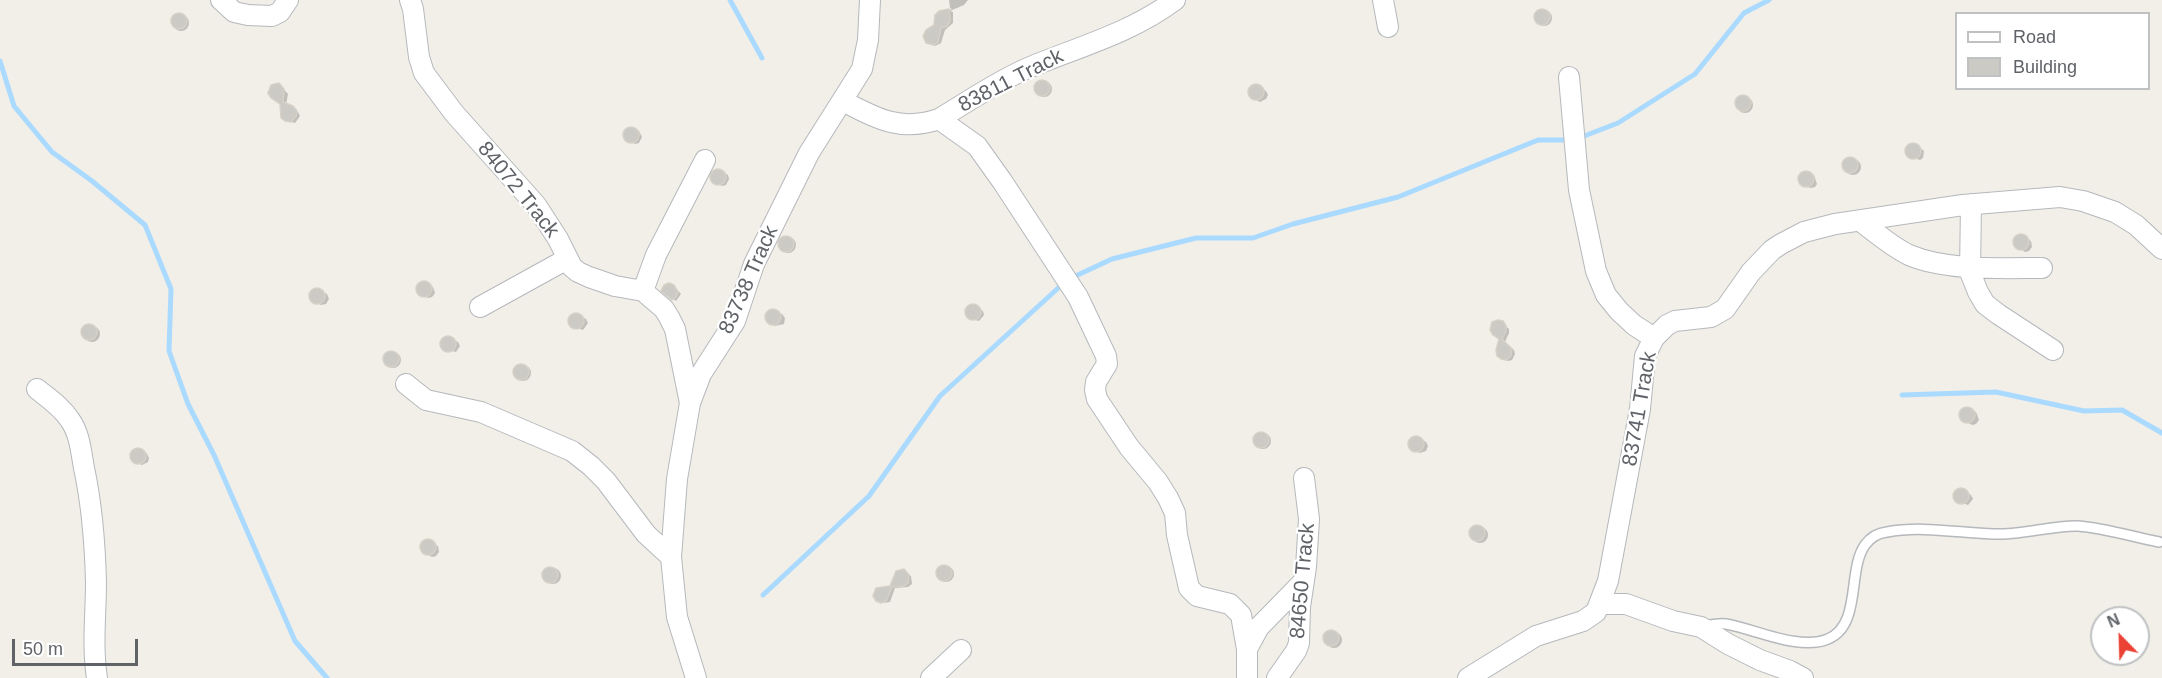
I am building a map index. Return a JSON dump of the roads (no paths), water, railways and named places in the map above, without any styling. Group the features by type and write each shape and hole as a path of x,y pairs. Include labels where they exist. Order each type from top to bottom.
{"street":[{"path":"220,0 234,12 272,16 280,12 288,0"},
{"name":"84072 Track","path":"410,0 417,50 424,73 454,113 536,205 558,239 567,259 578,272 589,278 643,291"},
{"name":"83738 Track","path":"696,678 677,617 671,556 671,529 677,479 690,403 701,374 735,321 754,264 809,153 862,69 868,40 870,0"},
{"name":"83811 Track","path":"843,101 863,112 894,124 925,123 939,118 1025,69 1127,29 1174,0"},
{"path":"1383,0 1388,27"},
{"path":"1569,77 1579,190 1596,271 1606,295 1619,311 1634,325 1654,338"},
{"path":"939,118 977,146 1078,297 1106,356 1107,364 1096,382 1097,399 1129,447 1158,482 1176,513 1177,535 1189,588 1197,596 1230,604 1240,615 1247,649 1247,678"},
{"path":"690,403 673,324 664,309 643,291 656,255 705,160"},
{"name":"83741 Track","path":"1601,604 1608,581 1624,501 1640,409 1646,356 1654,338 1667,325 1675,321 1710,317 1725,309 1751,272 1773,250 1791,238 1820,228 1860,221 1971,204 2047,197 2072,198 2108,210 2136,225 2162,249"},
{"path":"1971,204 1970,267 1973,281 1985,303 2054,350"},
{"path":"1860,221 1907,254 1938,263 1970,267 2042,268"},
{"path":"480,307 567,259"},
{"path":"406,384 426,400 481,412 572,451 606,481 646,534 671,556"},
{"path":"37,389 71,420 79,441 88,486 94,539 96,582 94,658 97,678"},
{"name":"84650 Track","path":"1277,678 1298,647 1309,519 1304,477"},
{"path":"1247,649 1259,627 1304,581"},
{"path":"1468,678 1536,636 1591,617 1601,604 1626,604 1673,621 1701,627 1728,644 1803,678"},
{"path":"931,678 961,650"}],"lane":[{"path":"1701,627 1723,623 1802,642 1821,642 1831,638 1843,626 1851,607 1860,554 1871,538 1886,532 1938,531 2004,534 2077,526 2159,542"}],"waterway":[{"path":"730,0 762,58"},
{"path":"1579,138 1618,123 1695,74 1744,13 1769,0"},
{"path":"0,61 14,106 52,152 92,181 145,225 171,289 169,351 188,404 214,455 295,641 327,678"},
{"path":"763,595 869,496 940,396 1067,280 1112,259 1196,238 1253,238 1293,224 1398,197 1538,140 1570,140"},
{"path":"1902,395 1996,392 2084,411 2122,410 2162,433"}]}
